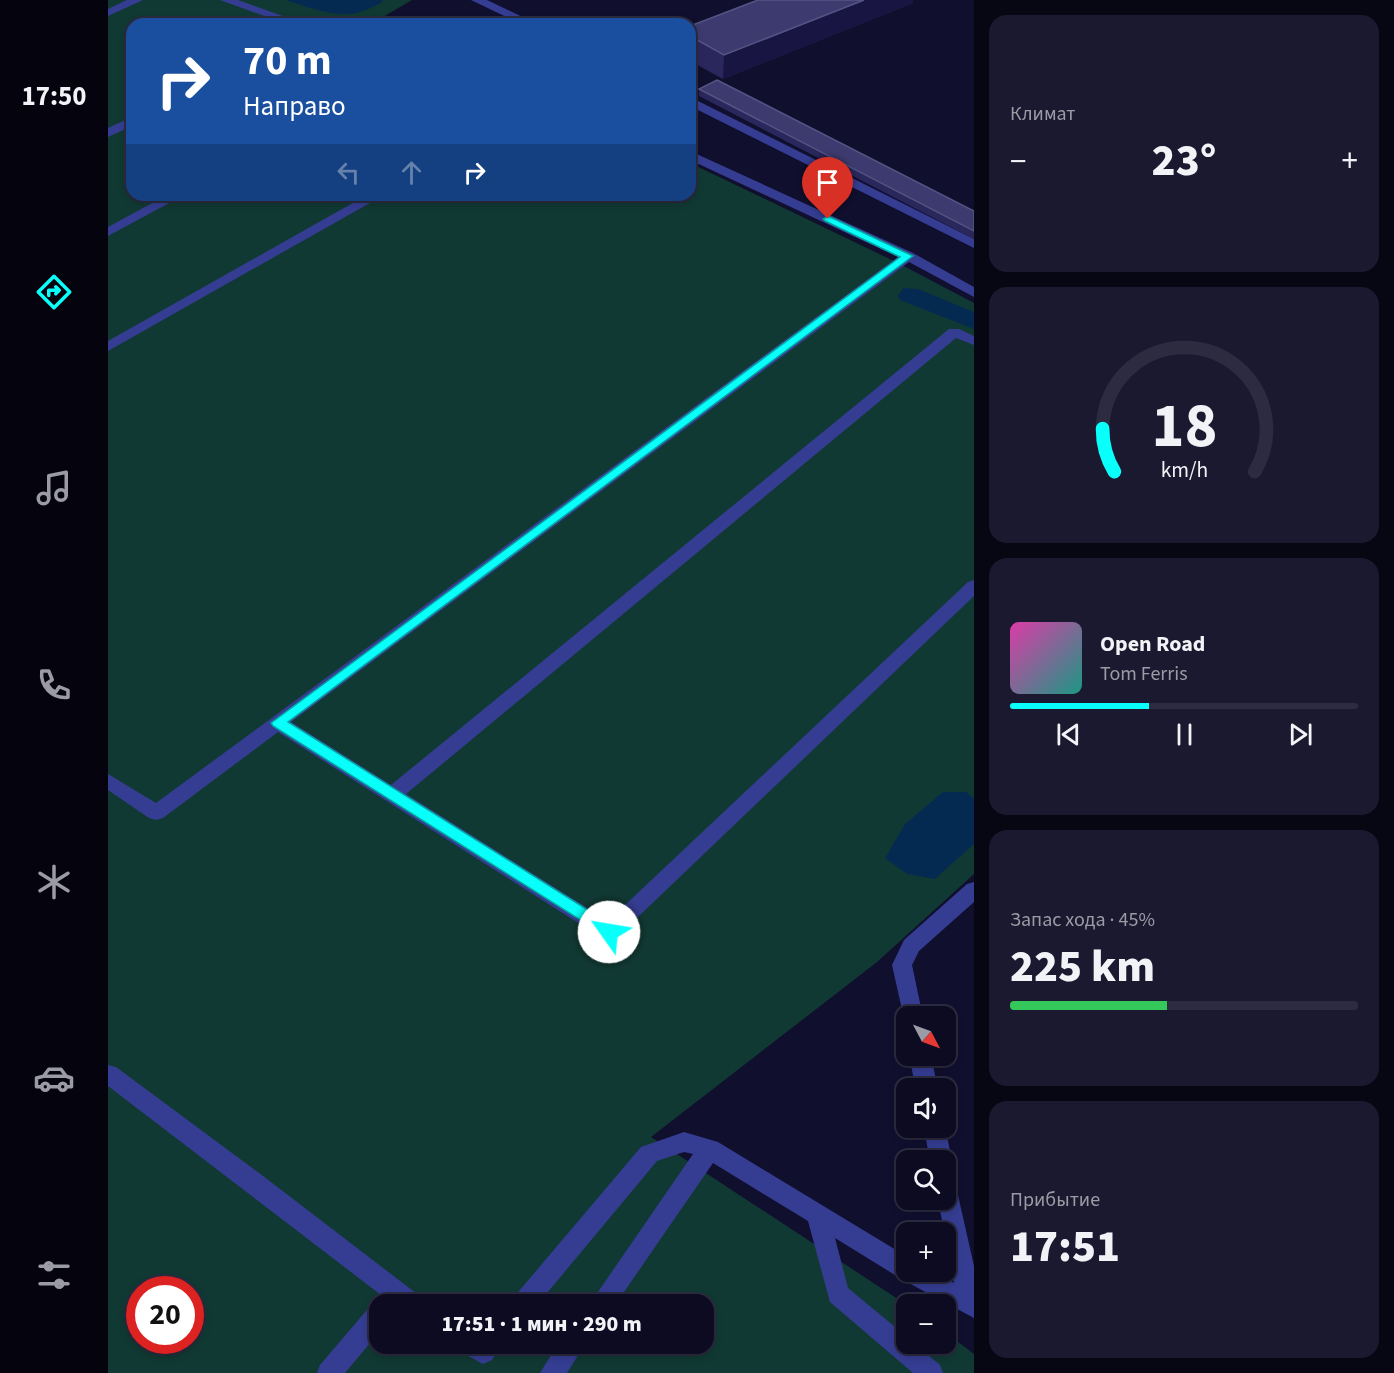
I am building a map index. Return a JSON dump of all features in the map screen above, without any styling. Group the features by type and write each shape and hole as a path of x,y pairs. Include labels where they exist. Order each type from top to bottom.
{"lane":[{"path":"108,13 137,0"},
{"path":"226,0 281,18"},
{"path":"477,0 518,18"},
{"path":"696,104 974,244"},
{"path":"108,133 126,124"},
{"path":"696,158 908,256 974,293"},
{"path":"108,232 166,201"},
{"path":"108,347 366,201"},
{"path":"108,781 156,813 908,256"},
{"path":"392,795 954,332 974,340"},
{"path":"278,723 609,932 974,586"},
{"path":"910,1006 902,965 911,946 974,890"},
{"path":"108,1074 259,1186 390,1294"},
{"path":"531,1294 649,1154 684,1142 710,1149 896,1263"},
{"path":"609,1294 710,1149"},
{"path":"951,1210 972,1306"},
{"path":"818,1215 838,1294 931,1373"},
{"path":"929,1282 972,1306"},
{"path":"329,1373 369,1325"},
{"path":"552,1373 566,1354"}],"green space":[{"path":"108,0 412,0 381,18 126,18 126,201 696,201 696,166 898,263 974,303 974,874 877,962 651,1137 896,1298 896,1354 956,1354 956,1340 974,1354 974,1373 108,1373"}],"water":[{"path":"286,0 383,0 363,11 342,14"},
{"path":"903,288 918,289 974,312 974,329 900,300 898,296"},
{"path":"943,792 966,792 974,798 974,844 935,879 907,874 885,858 905,824"}],"building":[{"path":"758,0 864,0 724,55 696,39 696,24"},
{"path":"717,80 974,211 974,231 699,89"}],"route":[{"path":"609,932 278,723 908,256 828,219"}]}
